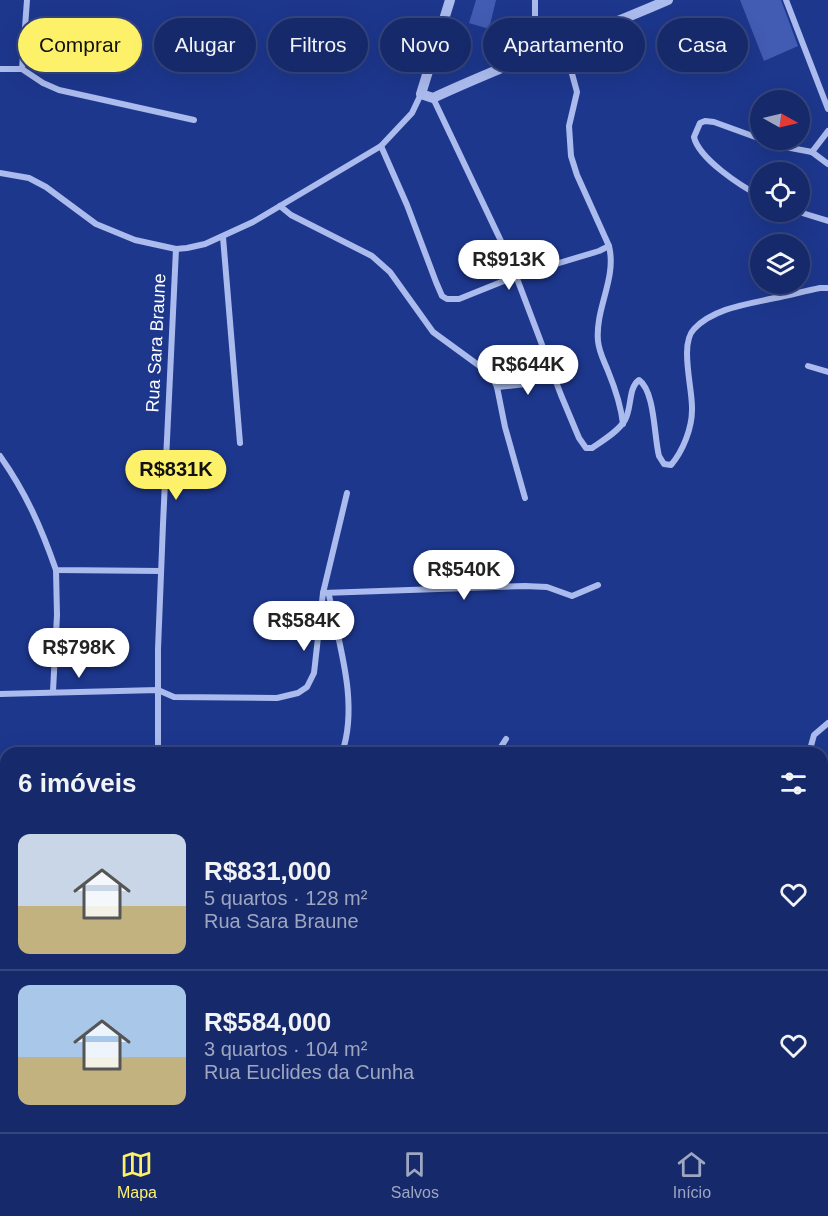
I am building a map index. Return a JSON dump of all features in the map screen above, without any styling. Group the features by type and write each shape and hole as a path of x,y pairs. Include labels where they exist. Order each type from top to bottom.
{"street":[{"path":"25,18 27,0"},
{"path":"0,173 29,178 46,187 96,224 135,240 176,249 205,244 223,237 280,206 381,146 412,113 421,94 450,0"},
{"path":"535,0 535,18"},
{"path":"638,0 639,13"},
{"path":"627,18 668,0"},
{"path":"786,0 828,109"},
{"path":"0,69 18,69"},
{"path":"26,72 59,90 194,120"},
{"path":"421,94 433,98 491,72"},
{"path":"572,72 577,92 569,126 571,156 577,175 609,246 612,267 599,321 598,342 620,408 622,424"},
{"path":"433,98 516,276 582,445 589,448 596,446 622,424 629,410 634,386 640,380 650,399 659,456 664,464 671,465 686,438 692,419 688,363 689,340 692,331 714,315 734,307 828,288"},
{"path":"750,190 730,177 695,144 694,137 700,123 714,122 780,146 812,152 828,164"},
{"path":"812,152 828,131"},
{"path":"381,146 442,296 452,300 459,299 516,276 584,256 609,246"},
{"path":"280,206 291,215 372,256 390,272 433,332 482,367 493,378 525,498"},
{"path":"810,215 828,221"},
{"path":"223,237 240,443"},
{"name":"Rua Sara Braune","path":"158,747 161,571 176,249"},
{"path":"808,366 828,372"},
{"path":"497,387 526,384 553,375"},
{"path":"0,456 28,499 42,528 56,570 57,615 53,692"},
{"path":"0,694 158,690 174,697 202,699 277,698 298,693 307,687 314,673 326,594 346,493"},
{"path":"56,570 161,571"},
{"path":"326,594 525,586 547,587 572,596 598,585"},
{"path":"326,594 347,686 349,729 344,747"},
{"path":"811,747 814,735 828,723"},
{"path":"501,747 506,739"}],"building":[{"path":"476,0 496,0 492,18 483,18 483,27 471,24"},
{"path":"740,0 781,0 798,46 764,61"}]}
